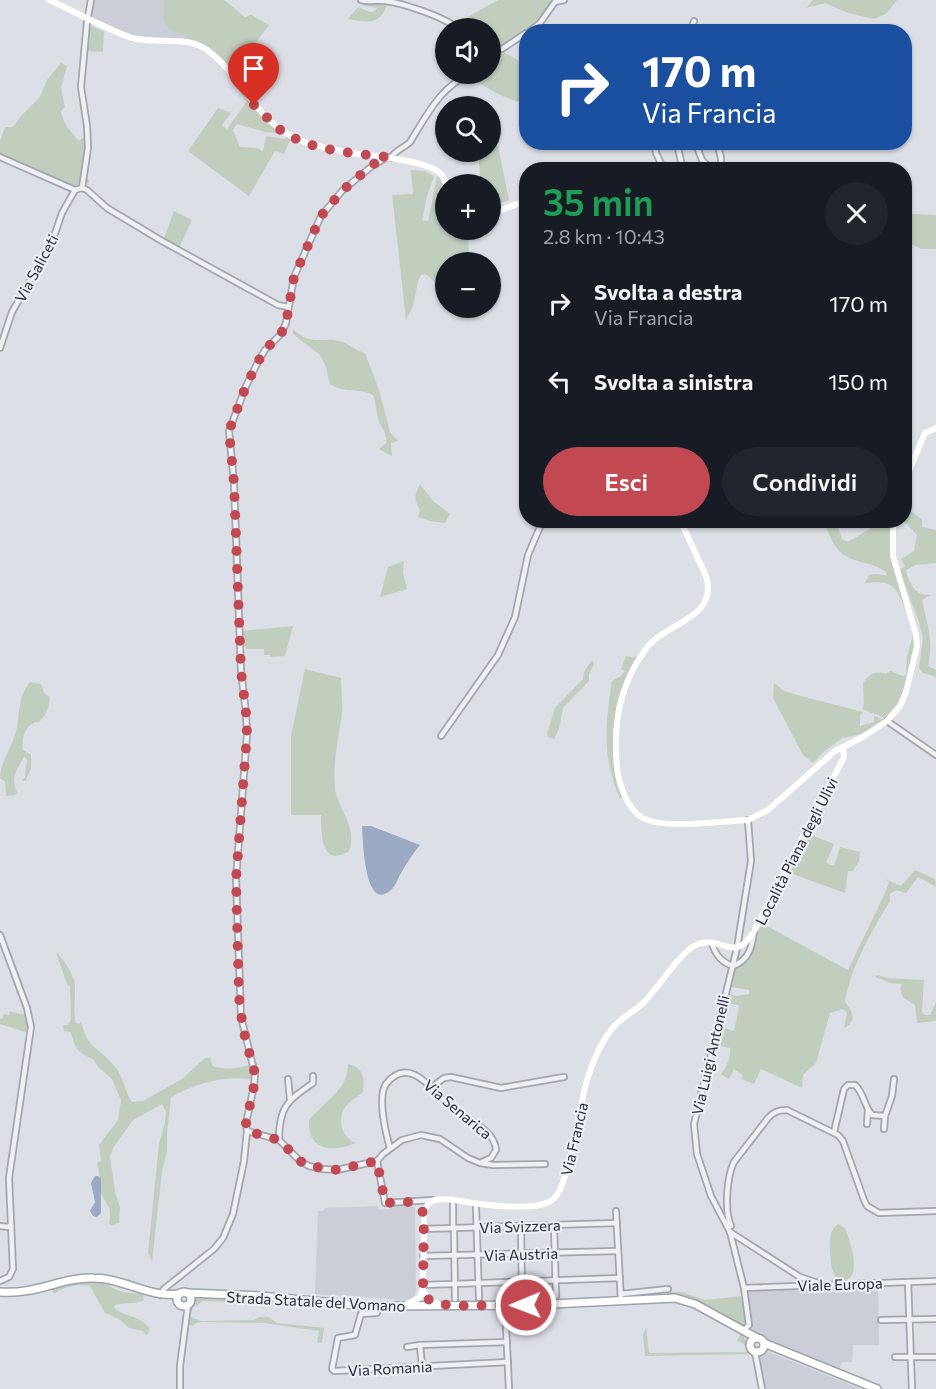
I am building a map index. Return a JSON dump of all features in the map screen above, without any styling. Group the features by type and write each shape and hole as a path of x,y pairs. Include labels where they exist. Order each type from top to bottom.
{"main road":[{"path":"49,0 131,38 186,42 203,48 223,64 249,99 278,128 295,138 350,153 389,158 435,170 441,174"},
{"path":"501,210 519,204"},
{"path":"912,464 925,434 936,428"},
{"path":"684,528 709,585 707,598 700,611 650,644 627,683 621,700 614,737 618,775 625,796 632,809 643,818 657,823 748,820 768,810 835,751 887,721 900,706 917,646 915,629 893,556 894,528"},
{"name":"Località Piana degli Ulivi","path":"737,948 746,944 754,931 844,756 843,747"},
{"name":"Via Francia","path":"435,1200 520,1206 543,1204 557,1197 564,1181 585,1087 604,1040 620,1019 644,1002 681,958 696,944 703,942 712,944"},
{"path":"712,944 737,948"},
{"path":"423,1306 424,1210 435,1200"},
{"path":"0,1292 29,1291 79,1279 93,1278 117,1281 184,1300"},
{"path":"423,1291 433,1302 450,1306"},
{"path":"403,1306 416,1300 423,1291"},
{"name":"Strada Statale del Vomano","path":"184,1300 201,1295 260,1296 337,1305 508,1306 621,1297 681,1299 695,1304 745,1332 757,1347 783,1351 877,1389"}],"street":[{"path":"82,188 88,148 81,87 91,0"},
{"path":"361,0 374,2 382,0 439,18"},
{"path":"539,24 555,2 564,0"},
{"path":"501,49 519,38"},
{"path":"160,1295 164,1289 214,1250 233,1214 241,1182 246,1123 254,1086 255,1074 243,1029 240,1007 236,879 247,734 241,671 234,483 229,437 234,416 246,386 265,350 281,334 286,323 290,292 298,265 321,216 342,191 372,165 389,158 410,142 444,91 453,84"},
{"path":"0,157 75,190 82,188"},
{"path":"82,188 107,208 184,255 278,305 288,307"},
{"name":"Via Saliceti","path":"0,348 12,312 52,242 62,213 75,190"},
{"path":"441,736 498,655 520,604 528,555 540,528"},
{"path":"887,721 936,755"},
{"name":"Località Piana degli Ulivi","path":"737,948 751,861 748,820"},
{"path":"712,944 719,957 725,963 733,966 747,957 754,931"},
{"path":"0,935 27,1008 31,1027 11,1160 9,1191 13,1269 9,1277 0,1281"},
{"name":"Via Luigi Antonelli","path":"737,948 694,1124 697,1154 711,1196 732,1232 749,1325 745,1332"},
{"name":"Via Senarica","path":"390,1149 382,1096 386,1084 398,1076 411,1074 425,1080 452,1108 495,1140 494,1154 488,1161 480,1163"},
{"path":"279,1140 279,1121 290,1099 313,1083 313,1076"},
{"path":"432,1088 444,1078 451,1077 501,1088 564,1077"},
{"path":"288,1079 290,1099"},
{"path":"884,1129 894,1079"},
{"path":"834,1132 844,1089 848,1085 855,1085 860,1089 872,1115 885,1116"},
{"path":"825,1284 800,1277 732,1232 727,1215 731,1169 734,1162 775,1112 787,1110 834,1132 843,1141 864,1200 873,1211 879,1213 936,1211"},
{"path":"867,1124 868,1110"},
{"path":"247,1131 279,1140 300,1161 309,1166 337,1170 377,1161 402,1140 412,1136 431,1136 440,1139 468,1158 480,1163 545,1164"},
{"path":"377,1161 385,1203 435,1200"},
{"path":"419,1201 424,1210"},
{"path":"410,1202 424,1210"},
{"path":"453,1204 455,1299"},
{"path":"477,1208 479,1299"},
{"path":"616,1211 621,1297 667,1289 667,1298"},
{"name":"Via Svizzera","path":"423,1229 617,1223"},
{"path":"0,1226 11,1225"},
{"path":"554,1225 556,1296"},
{"path":"521,1226 522,1297"},
{"name":"Via Austria","path":"423,1256 618,1251"},
{"path":"423,1291 455,1283 620,1278"},
{"name":"Viale Europa","path":"744,1288 936,1281"},
{"path":"908,1282 912,1389"},
{"path":"180,1389 180,1365 186,1314 184,1300"},
{"path":"509,1317 523,1305"},
{"name":"Via Romania","path":"379,1306 377,1313 361,1314 355,1335 338,1338 332,1369 334,1371 508,1362"},
{"path":"508,1306 509,1389"},
{"path":"881,1320 936,1318"},
{"path":"407,1347 507,1342"},
{"path":"420,1346 422,1366"},
{"path":"757,1347 762,1389"},
{"path":"895,1358 936,1356"}],"shaded area":[{"path":"93,0 164,0 163,21 185,35 183,39 143,38 129,34 90,16"},
{"path":"390,1205 410,1205 415,1208 415,1295 406,1300 315,1294 318,1211 325,1208 378,1206 379,1210 390,1209"},
{"path":"878,1286 879,1345 853,1345 852,1362 843,1362 839,1368 753,1333 748,1290"},
{"path":"763,1351 861,1389 765,1389 759,1357"}],"green space":[{"path":"164,0 224,0 245,17 251,15 269,25 252,48 238,81 221,61 183,39 185,35 175,32 163,21"},
{"path":"356,0 387,3 385,10 373,21 348,19 358,7 370,12 377,8 365,6"},
{"path":"498,0 556,0 535,24 519,24 519,35 502,46 501,18 466,18"},
{"path":"813,0 897,0 886,14 874,19 848,13 825,3 806,8"},
{"path":"88,25 104,31 103,52 86,51"},
{"path":"502,51 519,61 519,101 502,96 480,84 501,84"},
{"path":"61,63 67,66 61,88 65,107 61,111 62,116 79,141 82,138 86,139 83,174 87,176 89,182 85,185 79,183 77,189 0,156 0,141 5,127 13,127 40,97 47,80"},
{"path":"236,87 284,134 237,124 233,130 240,147 257,148 263,151 266,136 291,138 284,154 275,151 249,196 188,151 218,108 231,113 222,125 227,129 247,101"},
{"path":"501,161 509,200 501,203 501,174 480,174 479,162"},
{"path":"411,170 424,171 434,176 422,220 428,221 435,186 435,240 468,240 469,252 435,252 435,283 425,274 421,275 413,306 406,320 392,195 413,194"},
{"path":"174,211 192,220 178,250 163,241"},
{"path":"912,214 936,215 936,249 921,249 912,244"},
{"path":"293,329 312,340 336,340 365,353 379,390 390,432 398,441 391,443 392,456 379,449 386,443 386,437 379,421 373,395 342,389 330,384 320,355 293,334"},
{"path":"420,484 433,501 450,514 445,523 418,517 420,510 416,497"},
{"path":"912,512 922,519 922,527 936,530 936,563 916,565 906,570 909,580 917,591 931,595 922,600 930,640 928,666 936,670 936,677 923,673 919,668 923,638 899,570 905,566 901,559 914,551 917,535 910,528"},
{"path":"826,528 838,528 842,539 848,542 871,528 890,528 892,557 908,615 897,592 890,585 876,582 865,583 869,575 886,575 887,573 875,566 847,557 834,544"},
{"path":"404,561 403,573 407,589 380,597 388,567"},
{"path":"293,626 285,656 270,657 270,655 264,655 264,649 246,649 246,646 242,646 242,631"},
{"path":"914,631 916,646 899,705 888,719 862,709 864,704 863,683 870,675 879,672 886,674 890,671 906,675 907,657"},
{"path":"626,656 633,658 636,656 637,660 622,695 614,726 614,759 624,796 620,799 610,769 607,727 612,681 625,671 621,669"},
{"path":"592,660 594,664 589,674 589,681 563,708 559,729 554,739 548,737 555,708 583,679 584,672"},
{"path":"305,669 341,678 342,710 334,777 336,794 350,829 351,843 349,851 340,855 333,856 324,846 321,815 291,815 291,736"},
{"path":"30,682 41,684 44,693 50,697 49,703 43,718 29,726 22,743 23,750 31,755 31,769 25,781 21,780 25,778 27,759 24,757 14,778 17,792 15,795 6,796 5,782 0,778 0,773 16,731 23,695"},
{"path":"774,683 784,691 863,712 860,716 860,726 874,722 874,716 886,721 863,734 842,738 813,763 803,755 773,698"},
{"path":"809,834 834,844 826,863 834,866 840,847 860,852 859,861 853,871 848,871 845,893 790,873 792,868 803,860 797,858"},
{"path":"915,870 935,879 936,887 918,877 906,893 896,890 890,894 890,901 863,950 848,989 845,1002 851,1012 851,1023 844,1028 847,1013 843,1009 830,1013 816,1063 803,1075 802,1088 761,1069 754,1084 741,1079 743,1075 734,1069 729,1079 721,1074 728,1062 730,1048 720,1046 715,1041 718,1026 734,1031 739,1008 738,1005 727,1003 728,993 736,996 749,994 749,990 730,987 735,970 749,955 762,925 848,970 885,893 889,882 885,879 901,886"},
{"path":"56,952 71,972 74,980 76,1023 79,1024 81,1021 87,1038 116,1068 132,1102 143,1101 182,1079 205,1058 210,1058 213,1066 222,1068 249,1065 252,1079 210,1082 171,1097 167,1151 162,1172 152,1261 148,1253 159,1144 166,1112 162,1104 133,1120 113,1148 110,1157 120,1208 119,1223 111,1225 109,1208 101,1192 97,1163 101,1161 99,1145 118,1120 121,1100 112,1079 98,1067 94,1060 78,1050 71,1032 64,1031 63,1025 68,1025 71,1019 70,987"},
{"path":"878,975 887,978 924,980 922,1012 930,1015 936,1002 936,1021 917,1023 915,1005 903,997 900,990 902,984 875,977"},
{"path":"10,1011 28,1016 29,1033 0,1024 0,1019 4,1014 9,1015"},
{"path":"348,1064 360,1070 364,1082 363,1092 347,1105 341,1121 344,1132 356,1143 339,1148 323,1147 312,1138 309,1120 340,1088 347,1073"},
{"path":"838,1224 845,1228 854,1265 850,1277 845,1280 836,1278 831,1262 831,1235"},
{"path":"105,1280 108,1285 117,1290 143,1294 144,1300 115,1305 114,1308 145,1324 149,1328 148,1334 129,1328 119,1319 105,1313 90,1286 71,1286 54,1294 51,1289 80,1281"},
{"path":"669,1292 682,1292 705,1300 741,1296 746,1327 691,1299 670,1295"},
{"path":"201,1297 248,1297 275,1300 274,1304 253,1301 203,1301 193,1308 190,1315 202,1321 254,1320 268,1317 277,1323 324,1328 322,1343 317,1342 319,1331 264,1323 202,1322 193,1326 187,1324 191,1304"},
{"path":"646,1327 649,1353 747,1352 746,1346 737,1340 741,1334 748,1342 752,1354 645,1356 643,1335"}],"water":[{"path":"362,826 371,826 420,845 392,889 383,895 376,892 370,884"},
{"path":"95,1176 101,1179 101,1213 97,1217 93,1216 90,1211 95,1202 91,1183"}],"route":[{"path":"254,105 278,128 305,142 350,153 387,157 372,165 342,191 321,216 294,277 286,323 281,334 265,350 259,360 246,386 229,431 234,483 241,671 247,734 236,879 239,997 243,1029 255,1074 247,1112 247,1131 275,1137 284,1143 300,1161 321,1169 337,1170 377,1161 385,1203 410,1202 424,1213 423,1290 429,1300 450,1306 526,1305"}]}
